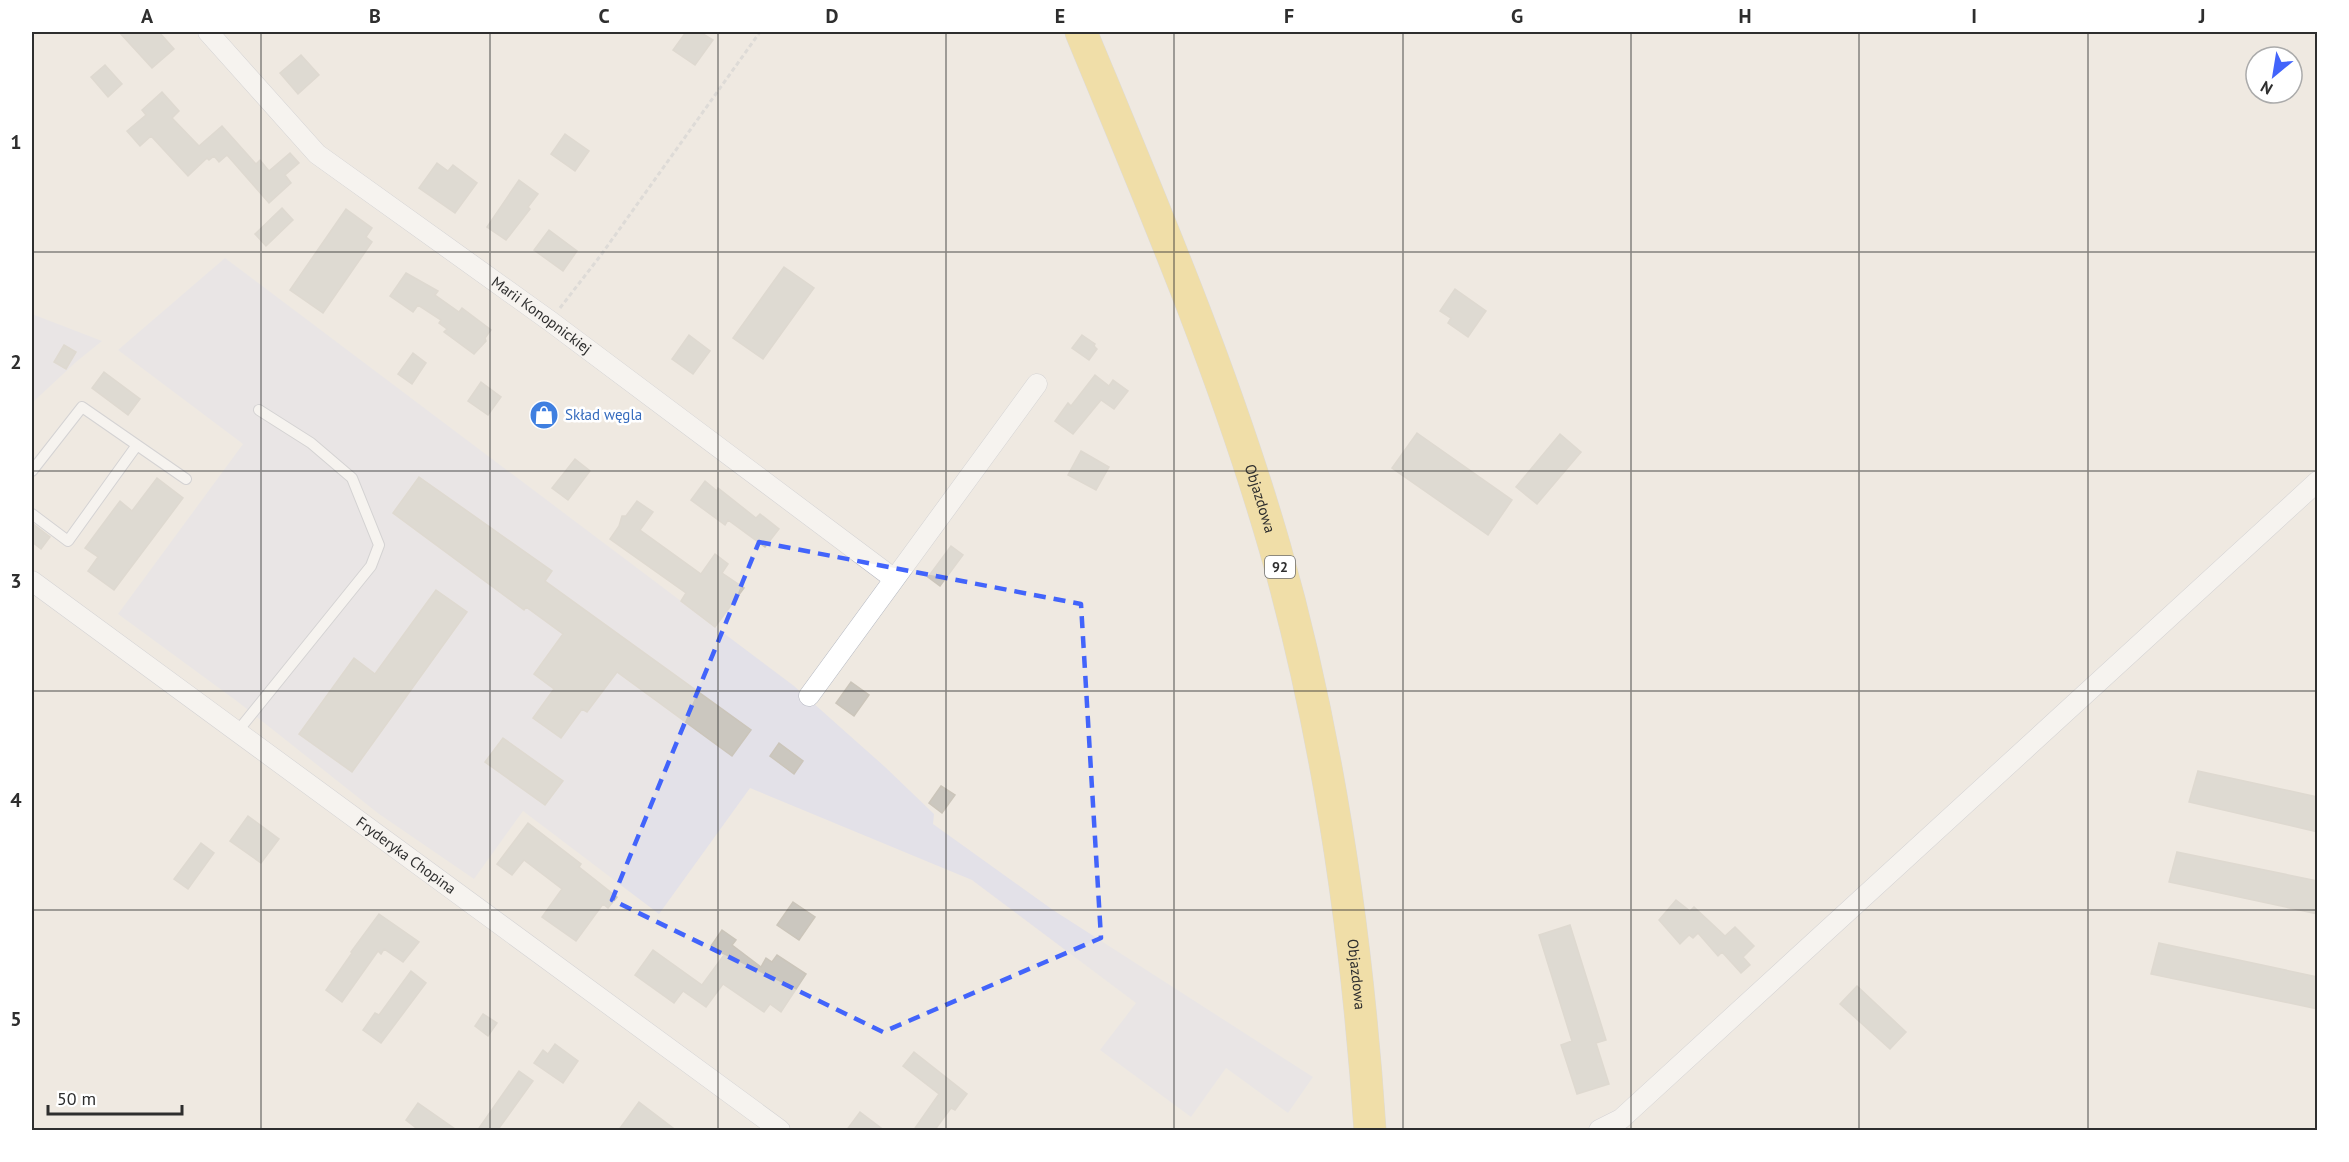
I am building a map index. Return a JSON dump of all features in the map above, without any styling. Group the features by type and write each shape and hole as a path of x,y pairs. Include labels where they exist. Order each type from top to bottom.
{"main road":[{"name":"Objazdowa","path":"1080,32 1202,332 1232,413 1283,579 1314,704 1343,864 1356,958 1370,1131"}],"street":[{"name":"Marii Konopnickiej","path":"208,32 317,154 550,321 893,578"},
{"path":"809,696 893,578 1037,384"},
{"path":"1599,1131 1621,1119 2318,481"},
{"name":"Fryderyka Chopina","path":"32,581 780,1131"}],"lane":[{"path":"32,471 82,407 186,479"},
{"path":"237,732 371,566 379,545 352,478 311,443 259,410"},
{"path":"32,514 68,541 136,445"}],"path":[{"path":"550,321 601,255 760,32"}],"highlighted area":[{"path":"759,542 1081,604 1101,938 883,1032 612,900"}],"shaded area":[{"path":"225,258 794,686 934,814 933,824 1053,910 1313,1077 1288,1113 1226,1068 1191,1117 1100,1050 1136,1003 972,880 750,788 659,914 523,811 474,879 379,814 238,702 118,614 243,444 118,350"},
{"path":"32,314 102,341 32,403"}],"building":[{"path":"119,32 159,32 174,49 152,68"},
{"path":"686,32 700,32 713,40 695,65 673,50"},
{"path":"301,55 319,75 298,94 280,73"},
{"path":"105,65 122,84 108,97 91,77"},
{"path":"162,92 179,111 172,118 199,146 222,126 256,164 260,160 269,171 290,153 299,163 285,175 291,183 269,203 227,155 219,162 214,156 209,160 207,158 188,176 151,136 140,146 127,131 146,115 142,110"},
{"path":"565,134 589,151 575,171 551,154"},
{"path":"437,163 448,171 453,165 477,183 455,213 419,188"},
{"path":"519,180 538,194 528,207 530,209 506,240 487,227"},
{"path":"282,208 293,220 266,246 255,234"},
{"path":"346,209 372,228 366,237 372,242 323,313 290,290"},
{"path":"549,230 577,251 563,271 534,250"},
{"path":"784,267 814,288 763,359 733,338"},
{"path":"406,273 438,291 435,295 459,312 462,308 491,330 485,338 486,341 474,354 444,332 447,329 439,323 441,320 418,305 413,312 390,296"},
{"path":"1455,289 1486,311 1468,337 1448,323 1451,318 1440,311"},
{"path":"689,335 710,351 693,374 672,359"},
{"path":"1082,335 1095,344 1097,349 1089,360 1072,348"},
{"path":"64,345 76,352 66,369 54,362"},
{"path":"413,353 426,363 412,384 398,374"},
{"path":"104,372 140,399 128,415 92,388"},
{"path":"1095,375 1109,386 1113,380 1128,391 1114,409 1101,400 1073,434 1055,421 1068,403 1071,406"},
{"path":"481,382 501,397 488,415 468,401"},
{"path":"1417,433 1512,500 1488,535 1392,468"},
{"path":"1560,434 1581,452 1537,504 1516,487"},
{"path":"1081,451 1109,467 1096,490 1068,475"},
{"path":"575,459 590,471 568,500 552,488"},
{"path":"419,477 552,571 545,581 751,730 732,756 617,672 587,712 582,709 561,738 533,718 554,689 534,674 563,634 526,607 524,610 393,513"},
{"path":"157,478 183,498 114,590 88,571 98,557 85,548 120,501 132,511"},
{"path":"705,481 717,491 718,488 756,518 760,514 779,529 765,547 728,520 725,525 691,500"},
{"path":"637,501 653,512 640,530 701,574 715,554 728,564 722,573 744,588 715,627 681,601 686,593 610,539 619,526 622,516 626,516"},
{"path":"32,523 50,537 41,549 32,542"},
{"path":"951,546 963,555 940,586 928,577"},
{"path":"436,590 467,612 352,772 299,734 354,658 375,674"},
{"path":"851,682 869,695 854,716 836,703"},
{"path":"503,738 563,781 545,805 485,762"},
{"path":"779,743 803,761 794,774 770,756"},
{"path":"2198,771 2318,797 2318,832 2189,802"},
{"path":"941,786 955,795 942,813 929,803"},
{"path":"248,816 279,839 261,863 230,841"},
{"path":"528,823 581,864 579,867 617,897 608,908 603,904 576,941 542,917 562,889 524,860 512,875 497,864"},
{"path":"201,843 214,853 188,889 174,879"},
{"path":"2177,852 2318,881 2318,914 2169,882"},
{"path":"1676,900 1690,911 1694,907 1725,936 1735,927 1754,946 1743,957 1750,965 1741,973 1722,952 1718,956 1698,933 1693,938 1689,935 1680,944 1659,920"},
{"path":"793,902 815,917 799,940 777,925"},
{"path":"379,914 419,942 403,962 384,949 381,954 378,951 342,1002 326,990"},
{"path":"1570,925 1606,1040 1596,1043 1609,1084 1577,1094 1561,1045 1572,1041 1539,935"},
{"path":"722,930 736,940 732,945 761,967 766,958 772,962 777,955 806,974 781,1012 770,1004 764,1012 723,984 706,1007 683,991 674,1003 635,975 653,950 702,985 724,955 711,946"},
{"path":"2159,943 2318,977 2318,1009 2151,974"},
{"path":"411,971 426,983 381,1043 363,1030 375,1013 379,1015"},
{"path":"1857,986 1906,1032 1890,1049 1840,1004"},
{"path":"483,1014 497,1023 488,1036 475,1026"},
{"path":"555,1044 578,1061 563,1083 534,1063 543,1050 548,1054"},
{"path":"914,1052 967,1094 955,1110 951,1108 934,1131 913,1131 939,1094 903,1066"},
{"path":"519,1071 533,1081 497,1131 477,1131"},
{"path":"639,1102 677,1131 618,1131"},
{"path":"418,1103 458,1131 420,1131 406,1120"},
{"path":"860,1112 885,1131 846,1131"}],"place":[{"name":"Skład węgla","path":"544,415"}]}
